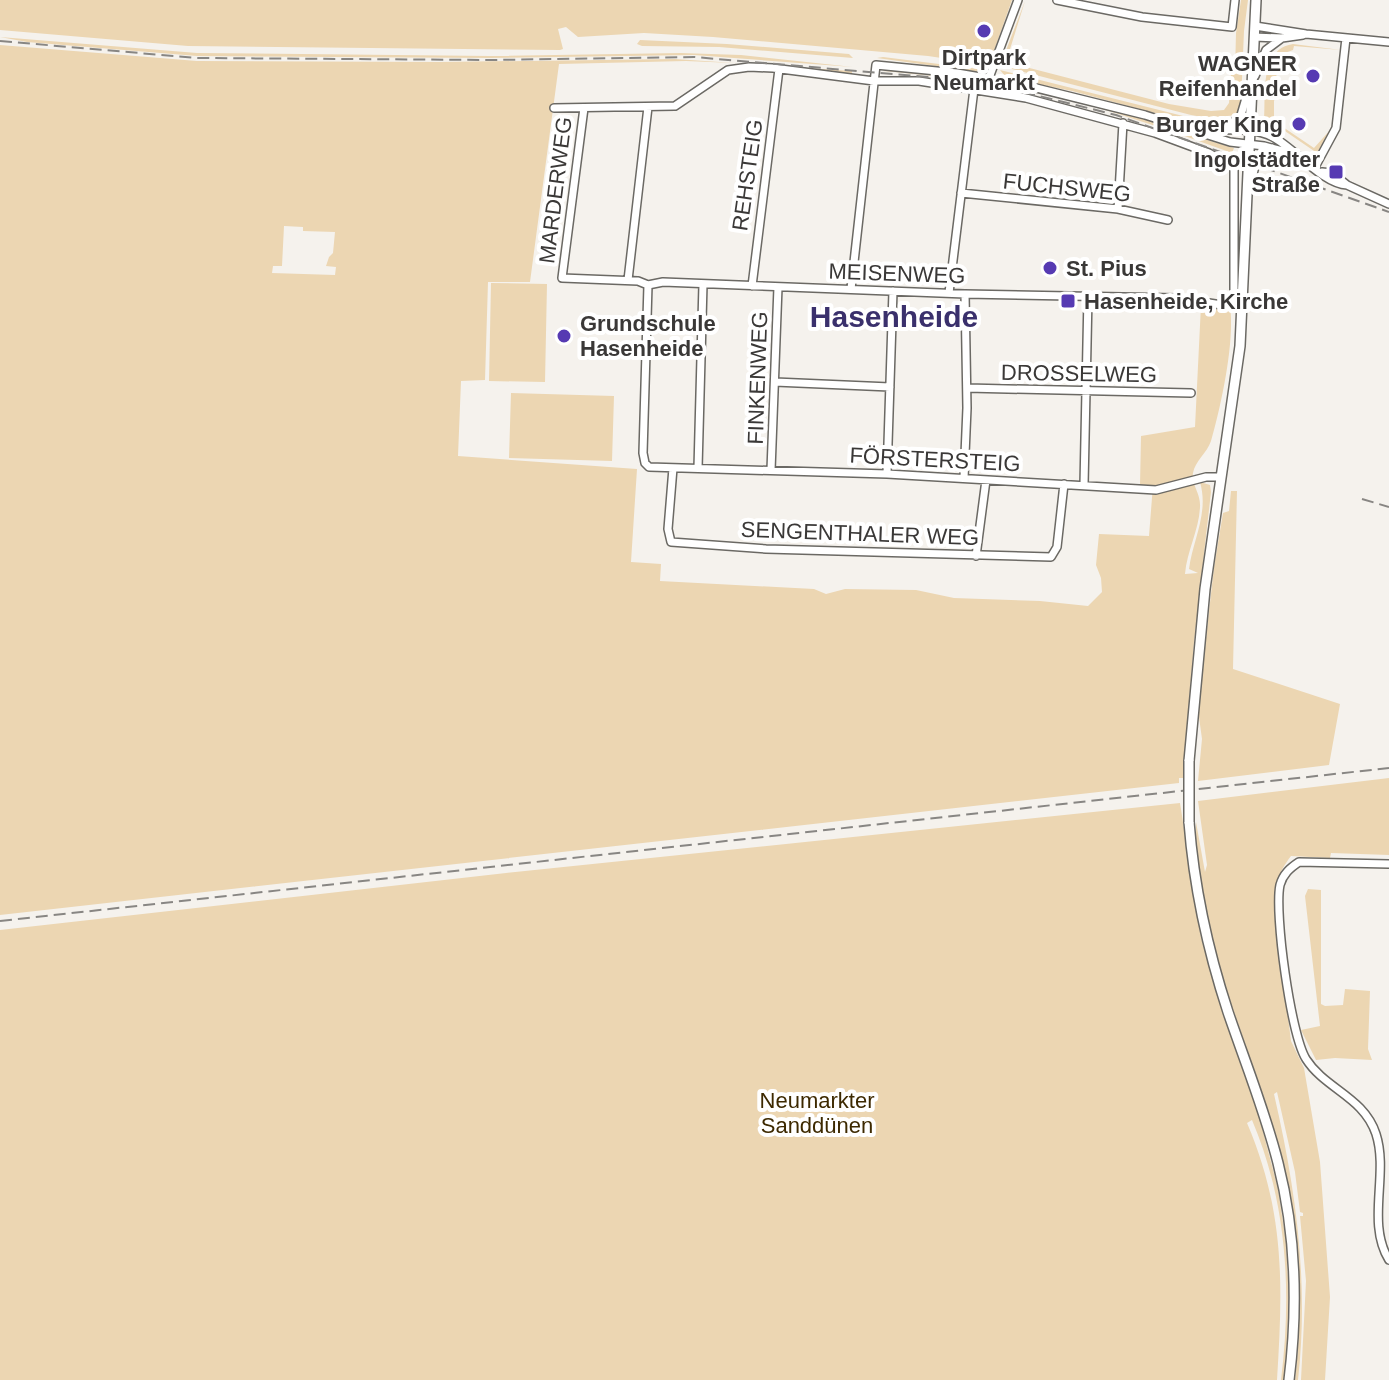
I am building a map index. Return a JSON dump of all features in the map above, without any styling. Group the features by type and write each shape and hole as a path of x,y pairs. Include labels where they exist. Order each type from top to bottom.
{"main road":[{"path":"1256,0 1239,361 1203,603 1189,761 1189,822 1197,891 1207,940 1271,1136 1286,1198 1295,1291 1289,1380"}],"street":[{"path":"989,78 1018,0"},
{"path":"1057,0 1142,17 1232,27 1235,0"},
{"path":"1255,32 1282,38 1306,34"},
{"path":"1255,32 1389,42"},
{"path":"1251,90 1264,53 1282,38"},
{"path":"1318,170 1336,128 1346,38"},
{"path":"851,289 876,65 989,78 1093,101 1230,142 1294,154"},
{"path":"554,108 679,104 732,69 749,67 874,81 919,81 974,89 1034,100 1123,123 1118,209"},
{"name":"REHSTEIG","path":"752,286 779,69"},
{"path":"1221,130 1233,126 1241,115 1252,77"},
{"path":"949,293 974,89"},
{"path":"628,280 648,107"},
{"name":"MARDERWEG","path":"562,278 584,108"},
{"name":"MEISENWEG","path":"562,278 628,280 648,285 653,282 1191,299 1222,305 1231,302 1235,291 1233,218 1236,179 1232,165 1198,148 1123,123"},
{"path":"1192,129 1249,131 1272,137 1318,170 1333,174 1347,185 1389,204"},
{"path":"1247,198 1255,163 1272,148"},
{"name":"FUCHSWEG","path":"961,193 1118,209 1168,220"},
{"path":"698,468 703,284"},
{"name":"FÖRSTERSTEIG","path":"648,285 643,453 646,465 1160,489 1206,477 1221,477"},
{"name":"FINKENWEG","path":"771,470 778,287"},
{"path":"887,474 893,291"},
{"path":"964,478 967,388 965,294"},
{"path":"1084,485 1088,296"},
{"path":"775,382 890,387"},
{"name":"DROSSELWEG","path":"967,388 1191,393"},
{"name":"SENGENTHALER WEG","path":"673,468 669,540 677,544 721,546 1051,557 1057,547 1064,484"},
{"path":"976,556 986,480"},
{"path":"1389,864 1304,861 1287,871 1279,893 1282,935 1301,1048 1313,1068 1359,1106 1376,1133 1380,1155 1380,1241 1389,1260"}],"green space":[{"path":"0,0 1012,0 989,65 928,56 713,37 644,33 578,37 566,27 558,29 563,49 560,50 188,46 0,30"},
{"path":"1241,0 1248,0 1241,102 1237,115 1208,118 1191,115 1000,66 1025,1 1006,62 1169,104 1211,111 1224,110 1229,103 1231,73 1235,72"},
{"path":"0,37 197,53 490,56 681,53 741,55 853,67 694,55 490,58 197,56"},
{"path":"640,40 849,54 853,58 719,47 642,46 637,44"},
{"path":"1293,44 1341,50 1294,46 1293,50 1282,54 1278,64 1274,121 1314,148 1331,129 1317,153 1264,120 1269,63 1274,54"},
{"path":"0,45 197,61 675,59 734,63 559,64 530,282 488,282 485,380 461,381 458,456 637,469 631,562 661,564 660,581 814,589 826,594 845,589 916,590 954,598 1088,606 1102,592 1096,565 1099,534 1149,536 1153,485 1140,485 1141,436 1195,427 1201,305 1217,309 1230,306 1229,355 1219,410 1211,441 1193,473 1200,507 1185,574 1198,573 1189,569 1202,515 1200,482 1210,485 1211,492 1183,778 1179,778 1179,783 0,915","holes":["284,226 303,227 303,231 335,232 333,253 326,266 336,267 335,275 272,273 273,266 282,266"]},
{"path":"877,58 987,70 979,72"},
{"path":"774,66 852,71 852,74"},
{"path":"1000,70 1199,120 1234,118 1216,126 1189,122 1013,79"},
{"path":"883,71 978,81 1038,92 1068,99 1141,118 1234,148 1232,153 1117,113 1046,94 964,80"},
{"path":"491,283 547,284 545,382 489,381"},
{"path":"511,393 614,396 612,461 509,458"},
{"path":"1231,491 1237,491 1233,669 1340,704 1329,765 1198,781 1202,739 1198,710 1214,567 1223,513 1229,511"},
{"path":"1389,778 1389,855 1331,853 1330,858 1291,856 1280,873 1275,891 1274,905 1291,1041 1304,1068 1320,1162 1330,1297 1325,1380 1301,1380 1306,1281 1300,1216 1303,1213 1300,1212 1295,1172 1277,1092 1274,1094 1289,1165 1301,1272 1301,1344 1298,1380 1295,1380 1299,1278 1292,1210 1278,1143 1210,932 1197,859 1196,822 1205,872 1207,865 1198,801"},
{"name":"Neumarkter Sanddünen","path":"1180,803 1201,938 1259,1116 1278,1189 1286,1242 1289,1296 1285,1380 1281,1380 1286,1314 1284,1248 1273,1183 1252,1120 1247,1123 1269,1187 1278,1249 1280,1312 1277,1380 0,1380 0,930 506,873"},
{"path":"1308,889 1321,890 1321,1004 1343,1005 1345,989 1370,991 1368,1049 1372,1060 1316,1060 1301,1030 1320,1026 1305,896"}],"railway":[{"path":"0,41 197,58 490,60 694,57 939,78 1031,94 1116,115 1389,212"},
{"path":"1362,499 1389,507"},
{"path":"0,921 1389,768"}],"place":[{"name":"Dirtpark Neumarkt","path":"984,31"},
{"name":"WAGNER Reifenhandel","path":"1313,76"},
{"name":"Burger King","path":"1299,124"},
{"name":"Ingolstädter Straße","path":"1336,172"},
{"name":"St. Pius","path":"1050,268"},
{"name":"Hasenheide, Kirche","path":"1068,301"},
{"name":"Grundschule Hasenheide","path":"564,336"}],"district":[{"name":"Hasenheide","path":"894,317"}]}
